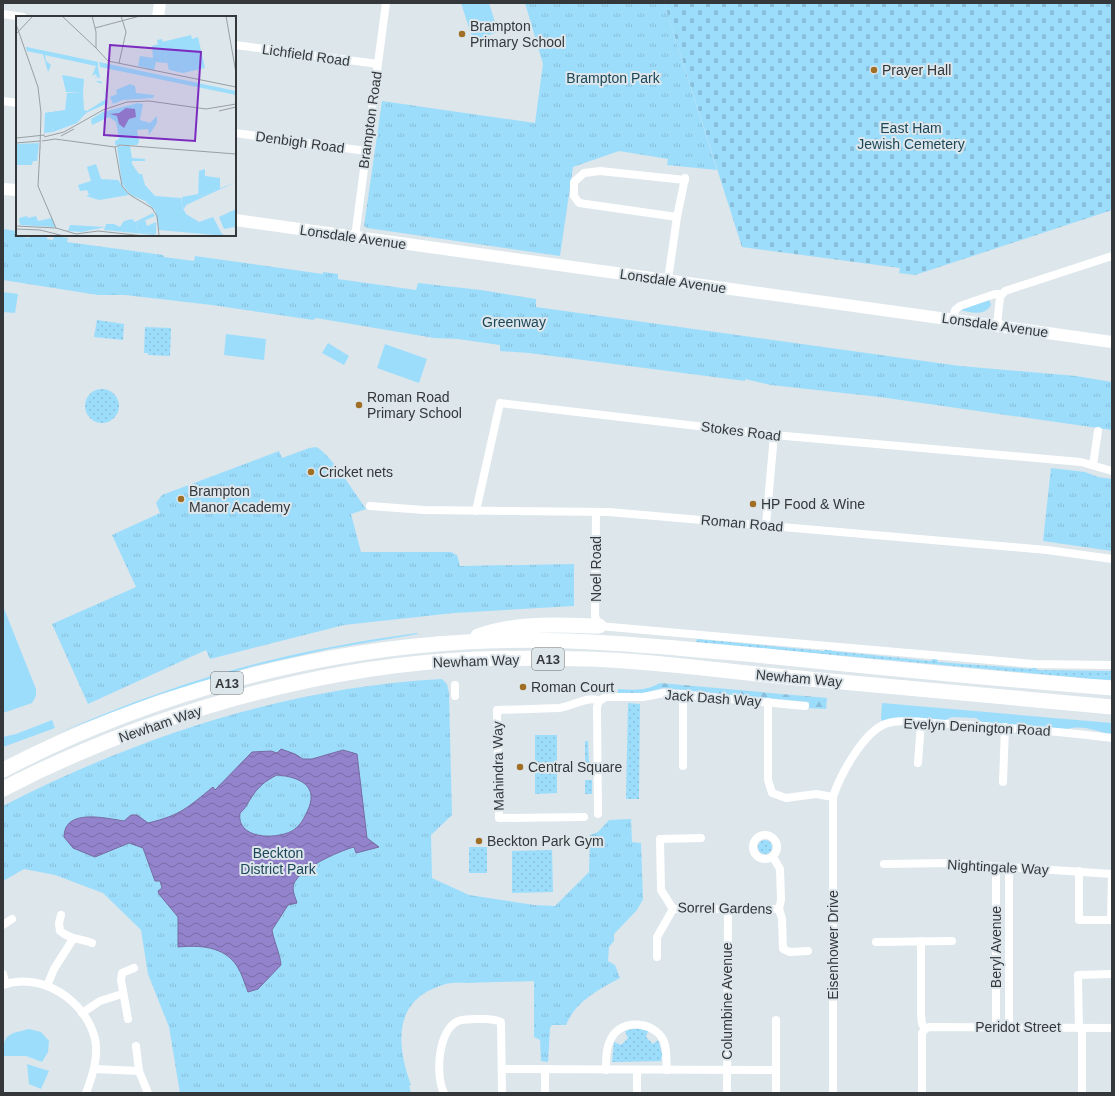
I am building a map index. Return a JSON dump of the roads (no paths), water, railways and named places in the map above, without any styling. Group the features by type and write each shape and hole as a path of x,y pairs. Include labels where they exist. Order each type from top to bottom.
{"highway":[{"path":"464,642 493,631 524,627 599,626"},
{"name":"Newham Way","path":"3,770 126,715 184,695 254,676 334,657 391,649 464,642 526,640 684,648 1112,688"},
{"name":"Newham Way","path":"3,789 67,759 137,731 236,699 288,685 341,675 386,668 476,659 587,659 1112,707"}],"street":[{"path":"158,16 160,3"},
{"name":"Brampton Road","path":"355,237 386,3"},
{"path":"3,14 16,16"},
{"name":"Lichfield Road","path":"236,45 378,64"},
{"path":"3,101 16,102"},
{"name":"Denbigh Road","path":"236,133 366,151"},
{"path":"668,280 677,217 685,179 600,171 584,173 574,182 574,196 579,203 677,217"},
{"path":"3,189 16,190"},
{"name":"Lonsdale Avenue","path":"236,220 1112,342"},
{"path":"953,319 955,310 960,306 995,294 1001,294 1005,291 1112,256"},
{"path":"997,325 1001,294"},
{"name":"Stokes Road","path":"476,510 500,402 774,435 1077,462 1093,465 1103,470 1112,471"},
{"path":"1093,465 1098,431"},
{"path":"766,525 774,435"},
{"name":"Roman Road","path":"370,506 424,510 596,512 766,525 1047,550 1112,559"},
{"name":"Noel Road","path":"596,512 595,616 599,626"},
{"path":"599,626 1034,664 1112,666"},
{"path":"455,685 455,696"},
{"name":"Jack Dash Way","path":"599,701 606,696 643,697 664,693 805,706"},
{"path":"683,694 683,766"},
{"name":"Mahindra Way","path":"584,817 498,818 497,710 559,708 568,707 585,700 596,699 599,701"},
{"path":"598,814 597,707 599,701"},
{"path":"768,702 768,780 772,793 786,798 816,794 832,797"},
{"name":"Evelyn Denington Road","path":"832,797 838,783 861,745 870,734 884,725 894,722 921,722 1005,727 1112,738"},
{"path":"918,763 921,722"},
{"path":"1003,782 1005,727"},
{"name":"Eisenhower Drive","path":"832,797 833,1093"},
{"name":"Sorrel Gardens","path":"701,838 660,839 660,890 673,909 779,909 781,900 780,869 773,857"},
{"name":"Nightingale Way","path":"884,864 948,863 1112,874"},
{"name":"Beryl Avenue","path":"996,866 996,1027"},
{"name":"Beryl Avenue","path":"1009,867 1009,1027"},
{"path":"1079,871 1079,920 1112,920 1112,874"},
{"path":"657,957 657,937 673,909"},
{"name":"Columbine Avenue","path":"727,1093 728,909"},
{"path":"779,909 782,919 783,949 790,952 808,951"},
{"path":"61,915 59,923 60,931 72,939 82,939 92,943"},
{"path":"3,925 12,919"},
{"path":"47,986 54,969 72,939"},
{"path":"876,942 952,941"},
{"path":"921,942 922,1024 925,1029 922,1033 922,1093"},
{"path":"128,1018 122,994 121,980 122,973 134,968"},
{"path":"3,974 4,985 29,982 47,986 70,998 82,1013 95,1040 94,1069 86,1093"},
{"path":"1082,1093 1078,975 1112,974"},
{"path":"82,1013 100,1000 122,994"},
{"path":"444,1093 441,1088 440,1055 443,1042 450,1028 458,1021 468,1019 494,1019 501,1022 502,1093"},
{"path":"776,1020 776,1093"},
{"path":"606,1070 606,1054 614,1034 623,1026 636,1024 650,1027 660,1035 665,1044 667,1070"},
{"name":"Peridot Street","path":"925,1029 929,1027 1112,1028"},
{"path":"136,1046 139,1071 148,1093"},
{"path":"94,1069 111,1071 139,1071"},
{"path":"502,1070 776,1070"},
{"path":"545,1070 545,1093"},
{"path":"637,1070 637,1093"}],"water":[{"path":"281,749 295,754 303,759 312,759 343,750 357,754 367,838 379,847 356,853 354,847 347,849 328,857 300,875 293,888 297,903 288,905 272,930 281,965 258,989 248,992 237,966 232,959 225,954 210,948 194,946 178,947 178,917 159,894 158,891 162,888 160,881 155,881 143,848 129,843 95,857 73,848 64,837 66,828 71,822 78,818 97,817 124,821 131,815 137,815 148,823 176,814 190,806 213,787 215,790 252,752 271,751 277,753","holes":["277,775 285,776 306,784 309,789 311,796 310,803 303,820 292,831 276,836 258,835 244,828 240,822 240,813 256,791"]}],"place":[{"name":"Brampton Primary School","path":"462,34"},
{"name":"Prayer Hall","path":"874,70"},
{"name":"Roman Road Primary School","path":"359,405"},
{"name":"Cricket nets","path":"311,472"},
{"name":"Brampton Manor Academy","path":"181,499"},
{"name":"HP Food & Wine","path":"753,504"},
{"name":"Roman Court","path":"523,687"},
{"name":"Central Square","path":"520,767"},
{"name":"Beckton Park Gym","path":"479,841"}],"park label":[{"name":"Brampton Park","path":"613,78"},
{"name":"East Ham Jewish Cemetery","path":"911,136"},
{"name":"Greenway","path":"514,322"},
{"name":"Beckton District Park","path":"278,862"}]}
